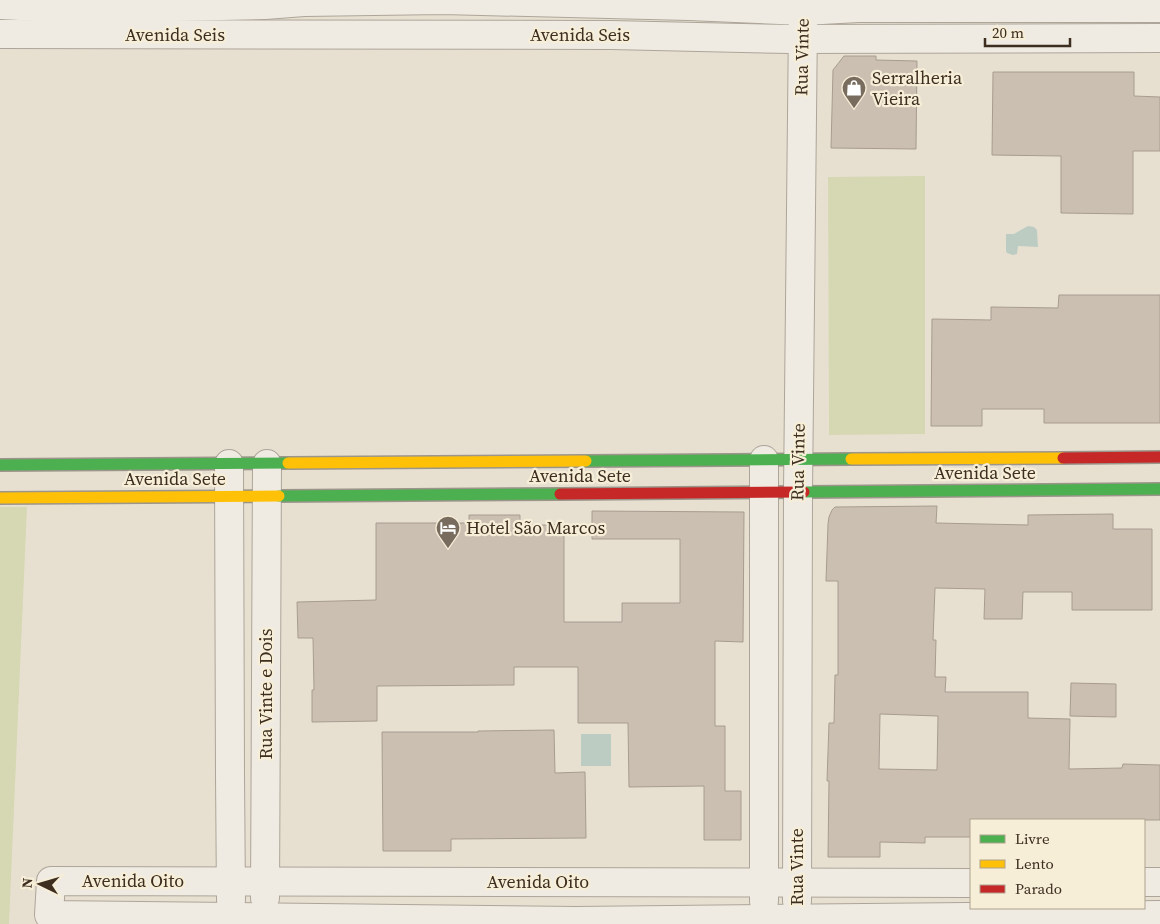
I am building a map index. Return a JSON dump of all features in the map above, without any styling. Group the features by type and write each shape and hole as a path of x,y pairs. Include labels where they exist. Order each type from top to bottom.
{"street":[{"name":"Avenida Seis","path":"0,5 80,9 443,0 689,6 803,5 858,8 1160,8"},
{"name":"Rua Vinte","path":"797,922 798,460 803,5"},
{"name":"Avenida Seis","path":"0,34 1160,38"},
{"name":"Avenida Sete","path":"0,465 1160,457"},
{"name":"Rua Vinte","path":"764,460 764,922"},
{"name":"Rua Vinte e Dois","path":"229,464 231,921"},
{"name":"Rua Vinte e Dois","path":"265,921 267,464"},
{"name":"Avenida Sete","path":"0,498 1160,489"},
{"name":"Avenida Oito","path":"970,883 51,881 49,915 231,921 764,922 1160,916"},
{"path":"1145,882 1160,882"}],"green space":[{"path":"925,176 925,434 829,435 828,177"},
{"path":"0,507 27,507 9,924 0,924"}],"shaded area":[{"path":"1028,226 1034,227 1037,230 1038,247 1018,246 1017,254 1007,253 1006,234 1014,234"},
{"path":"581,734 611,734 611,766 581,766"}],"building":[{"path":"844,56 876,56 876,60 917,61 916,149 831,148 833,70"},
{"path":"993,72 1134,72 1134,96 1160,97 1160,151 1133,151 1133,214 1061,213 1061,156 992,155"},
{"path":"1059,295 1160,295 1160,423 1044,423 1044,409 982,409 982,426 931,426 932,319 991,320 991,307 1058,308"},
{"path":"937,506 936,523 1028,525 1028,515 1113,514 1113,529 1152,529 1152,610 1072,610 1072,592 1023,592 1022,619 984,619 985,589 935,588 933,640 936,640 935,677 946,677 945,692 1028,692 1028,718 1070,719 1069,769 1122,768 1123,764 1160,765 1160,820 970,819 970,837 925,837 925,843 880,842 880,857 828,857 829,781 827,781 829,723 834,723 835,675 838,675 838,581 826,581 828,524 832,510 835,507","holes":["880,714 938,716 937,770 879,769"]},
{"path":"592,511 744,512 743,642 715,641 715,726 725,726 725,791 741,791 741,840 704,840 704,786 629,787 628,723 578,723 578,667 514,667 514,685 377,686 377,721 312,722 312,690 314,690 313,638 298,638 297,602 376,600 376,523 469,523 469,515 520,515 520,525 564,525 564,622 622,622 622,603 680,603 680,539 592,539"},
{"path":"1071,683 1116,684 1116,717 1070,716"},
{"path":"554,730 555,773 585,772 586,838 451,839 451,851 383,851 382,732"}],"traffic: fast":[{"path":"586,461 851,459"},
{"path":"0,465 288,463"},
{"path":"804,492 1160,489"},
{"path":"279,496 560,494"}],"traffic: slow":[{"path":"851,459 1063,458"},
{"path":"288,463 586,461"},
{"path":"0,498 279,496"}],"traffic: jam":[{"path":"1063,458 1160,457"},
{"path":"560,494 804,492"}],"place":[{"name":"Serralheria Vieira","path":"854,109"},
{"name":"Hotel São Marcos","path":"448,549"}]}
